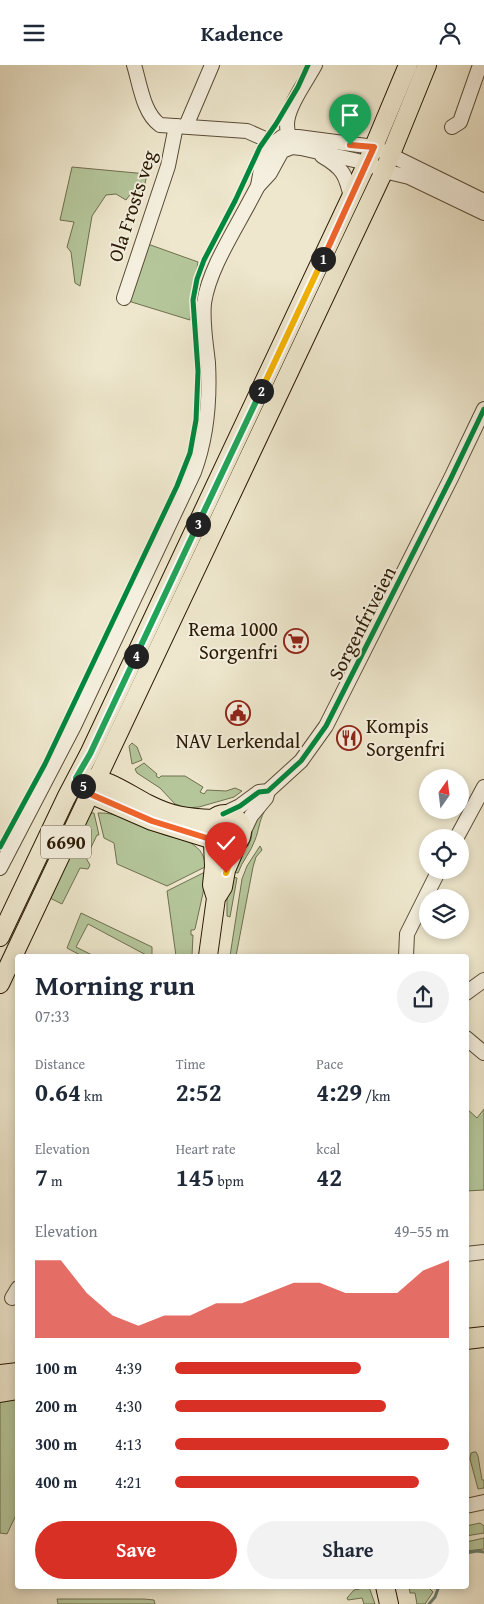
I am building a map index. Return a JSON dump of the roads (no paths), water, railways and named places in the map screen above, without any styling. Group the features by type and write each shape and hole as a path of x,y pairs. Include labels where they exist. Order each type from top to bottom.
{"highway":[{"path":"469,1326 484,1324"},
{"path":"469,1339 484,1337"},
{"path":"0,1375 15,1373"},
{"path":"0,1392 15,1390"}],"main road":[{"name":"6690","path":"0,937 76,778 90,754 371,155 408,65"},
{"name":"6690","path":"0,983 392,155 426,65"},
{"path":"76,778 98,778 149,805 181,817 234,816 239,820 242,830 226,870 223,887 216,898 208,954"},
{"path":"76,778 90,794 152,821 212,841 222,848 227,848 239,839"},
{"path":"216,898 212,885 214,866 212,841 208,829 218,817"},
{"path":"386,1589 389,1604"}],"street":[{"path":"134,65 148,112 160,125 247,131 284,145 313,151 392,155 484,201"},
{"name":"Ola Frosts veg","path":"124,298 181,126 212,65"},
{"path":"0,868 74,726 194,472 201,453 208,403 204,305 206,295 212,275 258,186 270,173 284,145 290,110 315,65"},
{"path":"452,127 460,122 480,65"},
{"path":"284,145 371,155 384,171 409,177 484,213"},
{"path":"313,151 325,157 342,170 347,178 351,197"},
{"name":"Sorgenfriveien","path":"239,839 251,816 266,798 268,791 301,761 326,726 484,409"},
{"path":"461,829 484,787"},
{"name":"Sorgenfriveien","path":"218,817 240,806 259,792 268,791"},
{"path":"406,954 407,934 434,879"},
{"path":"469,991 484,980"},
{"path":"469,1040 484,1053"},
{"path":"469,1254 484,1252"},
{"path":"469,1505 484,1502"}],"waterway":[{"path":"469,1552 484,1552"},
{"path":"429,1604 435,1597 438,1589"}],"place":[{"name":"Rema 1000 Sorgenfri","path":"296,641"},
{"name":"NAV Lerkendal","path":"238,713"},
{"name":"Kompis Sorgenfri","path":"349,738"}]}
